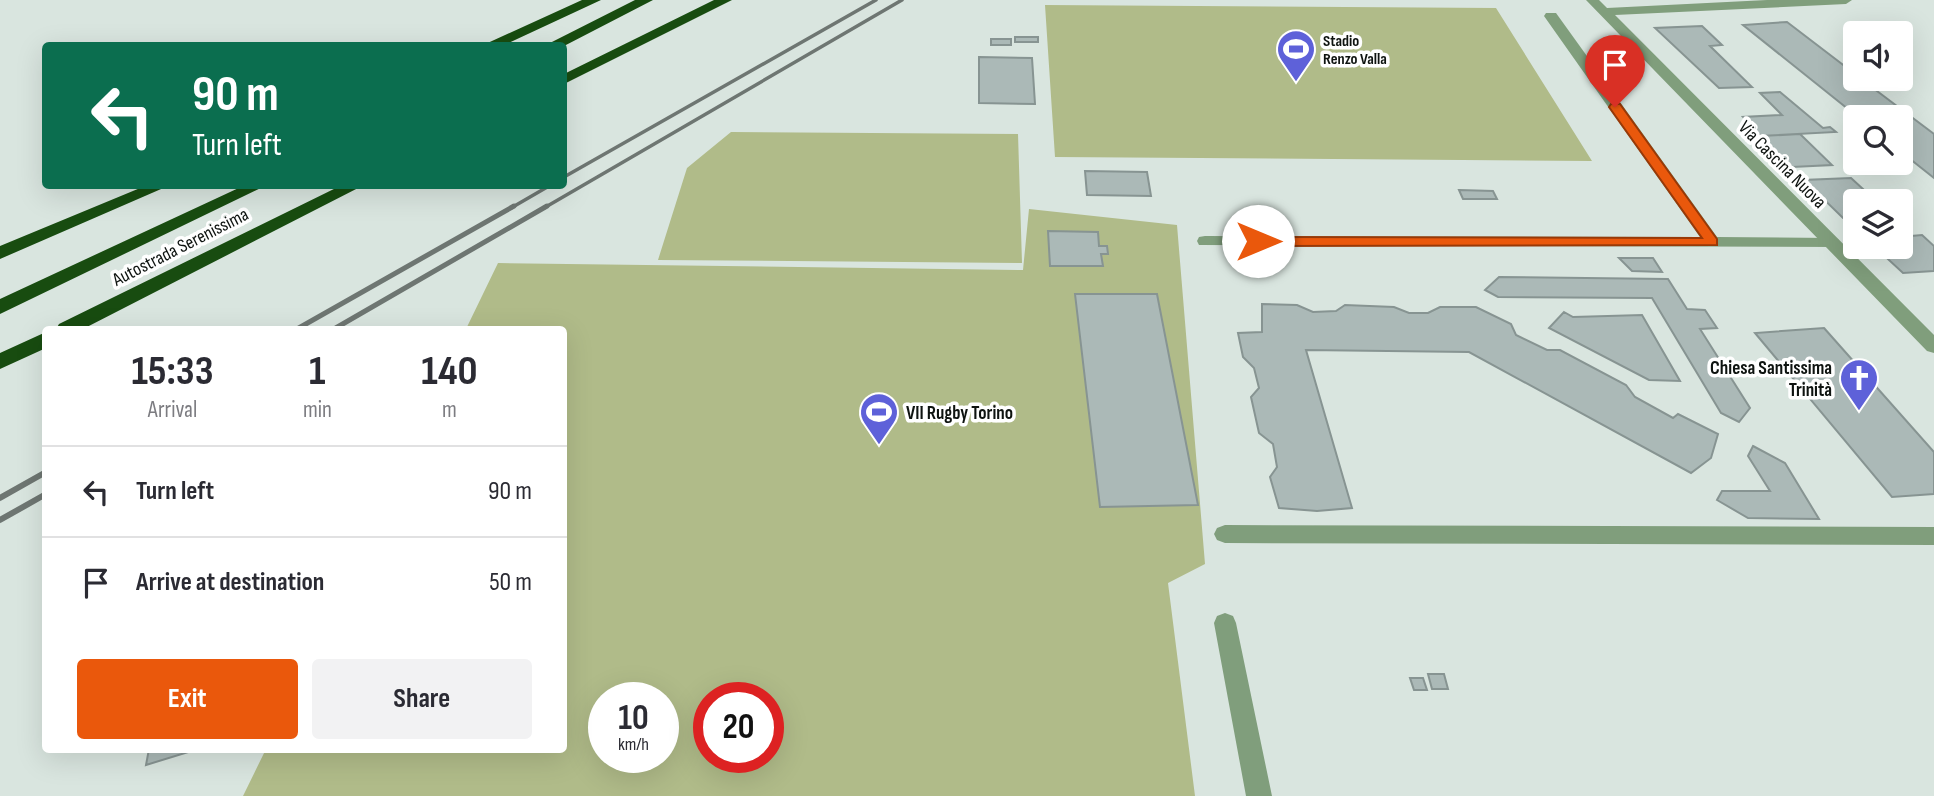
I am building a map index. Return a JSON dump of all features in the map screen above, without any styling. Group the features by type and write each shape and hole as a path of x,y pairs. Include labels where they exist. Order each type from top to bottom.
{"highway":[{"path":"497,42 594,0"},
{"path":"559,42 646,0"},
{"path":"567,79 725,0"},
{"path":"0,253 152,189"},
{"name":"Autostrada Serenissima","path":"0,307 250,189"},
{"name":"Autostrada Serenissima","path":"72,326 347,189"},
{"path":"0,362 42,341"}],"street":[{"path":"1597,6 1846,0"},
{"name":"Via Cascina Nuova","path":"1597,6 1934,346"},
{"path":"1205,241 1832,243"},
{"path":"1225,534 1934,536"},
{"path":"1225,622 1259,796"}],"lane":[{"path":"1551,16 1712,242"}],"green space":[{"name":"Stadio Renzo Valla","path":"1045,5 1496,8 1592,161 1055,157"},
{"path":"731,132 1018,134 1022,263 658,260 687,168"},
{"name":"VII Rugby Torino","path":"1029,209 1177,225 1205,564 1168,583 1195,796 243,796 264,753 567,753 567,326 467,326 498,263 1023,270"}],"building":[{"path":"1787,22 1843,65 1843,91 1877,91 1896,105 1843,105 1743,25"},
{"path":"1702,26 1722,45 1710,46 1752,87 1719,88 1655,28"},
{"path":"1015,37 1038,37 1038,42 1015,42"},
{"path":"991,39 1011,39 1011,45 991,45"},
{"path":"979,57 1032,58 1035,104 979,103"},
{"path":"1780,92 1823,128 1830,127 1836,132 1761,136 1743,117 1782,115 1760,93"},
{"path":"1913,118 1934,134 1934,178 1913,161"},
{"path":"1800,134 1832,165 1792,167 1761,136"},
{"path":"1085,171 1147,172 1151,196 1087,195"},
{"path":"1851,178 1863,189 1843,189 1843,218 1804,180"},
{"path":"1459,190 1493,191 1497,199 1463,199"},
{"path":"1048,231 1098,232 1099,246 1107,246 1108,254 1101,254 1103,266 1050,266"},
{"path":"1922,235 1934,246 1934,271 1903,273 1888,259 1913,259 1913,236"},
{"path":"1619,258 1653,258 1662,272 1632,271"},
{"path":"1499,277 1668,279 1687,309 1705,310 1717,328 1700,329 1750,408 1739,422 1721,413 1652,298 1498,297 1485,290"},
{"path":"1075,294 1157,294 1198,505 1100,507"},
{"path":"1262,304 1297,305 1313,312 1336,311 1345,305 1394,307 1409,313 1428,313 1440,307 1476,307 1511,324 1516,335 1547,350 1560,350 1626,385 1635,397 1673,418 1678,414 1718,434 1711,458 1691,473 1469,352 1306,350 1352,508 1317,511 1279,508 1270,477 1277,467 1273,444 1259,433 1251,397 1259,388 1254,368 1243,357 1238,333 1262,332"},
{"path":"1564,312 1573,317 1642,315 1680,381 1649,380 1549,328"},
{"name":"Chiesa Santissima Trinità","path":"1824,328 1934,452 1934,494 1892,497 1755,333"},
{"path":"1753,446 1785,463 1819,519 1748,518 1717,500 1722,491 1770,491 1748,456"},
{"path":"1428,674 1444,674 1448,689 1432,689"},
{"path":"1410,678 1423,678 1427,690 1414,690"},
{"path":"148,753 185,753 146,765"}],"railway":[{"path":"567,175 876,0"},
{"path":"544,208 902,0"},
{"path":"511,208 544,189"},
{"path":"302,326 514,206"},
{"path":"339,326 547,206"},
{"path":"0,498 42,474"},
{"path":"0,520 42,496"}],"place":[{"name":"Stadio Renzo Valla","path":"1296,83"},
{"name":"Chiesa Santissima Trinità","path":"1859,412"},
{"name":"VII Rugby Torino","path":"879,446"}],"route":[{"path":"1258,241 1712,242 1615,107"}]}
